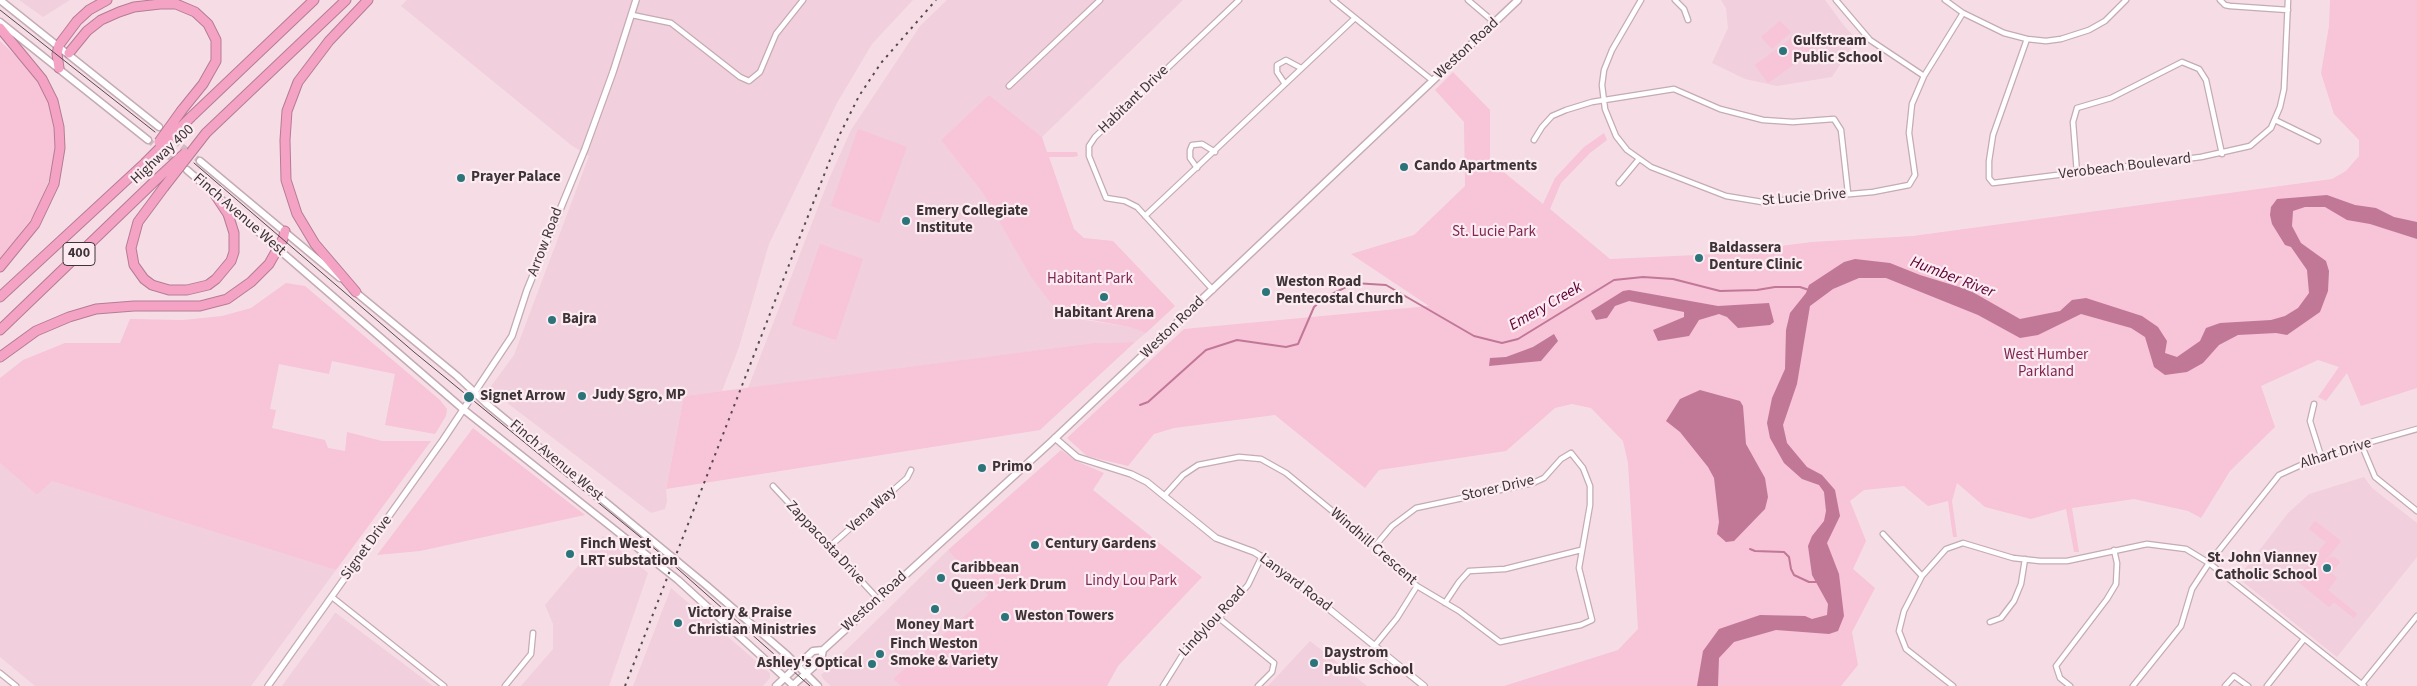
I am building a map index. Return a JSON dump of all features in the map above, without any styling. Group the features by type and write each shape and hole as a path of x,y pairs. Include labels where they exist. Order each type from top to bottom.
{"highway":[{"path":"59,68 57,54 59,45 89,10 107,0"},
{"name":"Highway 400","path":"0,297 145,163 314,0"},
{"name":"Highway 400","path":"0,330 346,0"},
{"path":"356,292 315,244 297,214 286,180 285,140 287,111 298,82 329,41 368,0"},
{"path":"69,53 87,31 101,20 119,12 160,4 176,4 195,12 208,24 216,40 216,61 203,84 182,110 145,163"},
{"path":"0,28 42,79 53,101 59,127 60,148 54,184 35,224 0,267"},
{"path":"206,134 138,222 130,248 134,265 144,279 152,285 169,290 187,290 208,285 221,275 231,261 234,252 234,233 228,214 214,193"},
{"path":"0,357 36,330 96,309 134,306 200,306 227,299 239,292 262,272 278,248 285,231"}],"main road":[{"path":"0,0 59,45 159,127"},
{"name":"Weston Road","path":"793,686 821,660 823,650 1055,438 1518,0"},
{"path":"0,22 148,140"},
{"name":"Finch Avenue West","path":"200,161 706,585 818,686"},
{"name":"Finch Avenue West","path":"187,170 463,409 678,580 793,686"},
{"name":"Weston Road","path":"776,686 813,651 823,650"}],"street":[{"name":"Arrow Road","path":"463,409 512,336 527,290 585,149 636,0"},
{"path":"632,15 671,23 740,77 749,80 760,72 776,34 803,0"},
{"path":"1009,86 1100,0"},
{"name":"Habitant Drive","path":"1213,290 1131,203 1106,198 1089,156 1089,146 1095,137 1239,0"},
{"path":"1333,0 1433,81"},
{"path":"1468,0 1495,22"},
{"name":"St Lucie Drive","path":"1641,0 1606,62 1602,85 1604,101 1606,115 1616,136 1627,150 1639,160 1695,186 1751,202 1776,202 1900,187 1912,182 1914,168 1909,124 1912,104 1924,76 1963,13"},
{"path":"1675,0 1684,9 1688,20"},
{"path":"1836,0 1870,40 1924,76"},
{"path":"1946,0 1963,13 2004,34 2046,41 2080,34 2105,21 2126,0"},
{"path":"2220,0 2225,5 2230,6 2288,10"},
{"name":"Verobeach Boulevard","path":"2027,39 1993,135 1989,161 1990,181 1997,184 2222,154 2250,146 2261,138 2274,120 2284,89 2288,0"},
{"path":"1145,216 1355,18"},
{"path":"1284,84 1276,72 1277,65 1286,60 1301,68"},
{"path":"2077,173 2073,122 2077,108 2111,98 2182,62 2199,70 2206,80 2222,154"},
{"path":"1534,140 1552,116 1592,102 1674,89 1686,92 1720,109 1763,120 1793,122 1834,118 1841,130 1848,193"},
{"path":"2274,120 2318,141"},
{"path":"1197,168 1190,158 1192,145 1202,144 1214,152"},
{"path":"1619,183 1639,160"},
{"path":"2314,404 2310,421 2320,456"},
{"name":"Signet Drive","path":"268,686 463,409"},
{"name":"Alhart Drive","path":"2133,686 2181,626 2192,589 2208,563 2279,475 2320,456 2362,446 2417,429"},
{"name":"Lanyard Road","path":"1055,438 1077,457 1131,474 1147,482 1216,538 1262,556 1424,686"},
{"path":"2362,446 2375,477 2417,511"},
{"name":"Storer Drive","path":"1375,546 1392,526 1416,508 1533,483 1544,478 1561,459 1571,453 1587,474 1591,492 1580,550 1579,568 1580,581 1592,612 1592,620"},
{"name":"Windhill Crescent","path":"1165,495 1183,474 1198,464 1239,457 1261,459 1286,473 1375,546 1417,586 1445,603 1500,642 1581,625 1592,620"},
{"name":"Vena Way","path":"829,547 907,478 911,470"},
{"name":"Zappacosta Drive","path":"773,486 878,599"},
{"path":"1883,534 1922,576"},
{"path":"1953,686 1906,649 1900,639 1900,620 1922,576 1946,549 1962,543 2024,559 2067,561 2147,544 2186,550 2208,563 2363,685 2417,616"},
{"path":"1445,603 1469,571 1505,569 1580,550"},
{"path":"2070,686 2060,678 2056,666 2107,599 2116,584 2117,563 2114,550"},
{"name":"Lindylou Road","path":"1163,686 1188,646 1219,618 1248,585 1262,556"},
{"path":"1990,622 2000,618 2014,601 2021,584 2024,559"},
{"path":"1375,646 1397,618 1417,586"},
{"path":"332,596 444,686"},
{"path":"1219,618 1274,663 1272,672 1258,686"},
{"path":"505,686 531,654 533,633"},
{"path":"2267,686 2304,639"},
{"path":"0,673 16,686"},
{"path":"2225,686 2234,676 2248,686"},
{"path":"1942,686 1946,680"}],"shaded area":[{"path":"19,0 70,0 43,17"},
{"path":"407,0 913,0 872,44 837,103 769,244 739,347 722,391 684,396 666,488 667,501 665,509 651,513 489,389 514,355 589,156 571,145 401,6"},
{"name":"Emery Collegiate Institute","path":"947,0 1183,0 1042,137 989,95 941,140 983,193 1031,277 1059,314 1072,318 1130,327 1146,333 1135,342 1094,343 748,388 829,179 851,130 920,26"},
{"name":"Gulfstream Public School","path":"1721,0 1825,0 1845,27 1857,39 1832,77 1777,86 1745,79 1712,63 1728,28 1726,8"},
{"path":"2327,195 2355,205 2376,208 2394,217 2417,222 2417,239 2370,224 2347,220 2325,207 2305,207 2293,211 2292,226 2301,243 2326,261 2329,271 2328,291 2320,312 2287,335 2276,333 2238,335 2219,345 2203,363 2187,372 2165,375 2154,367 2145,337 2131,328 2081,314 2038,335 2020,338 1978,315 1886,278 1859,278 1833,289 1810,306 1797,384 1783,425 1787,443 1807,467 1822,475 1835,490 1840,516 1827,543 1839,574 1844,616 1838,631 1829,634 1776,630 1734,642 1719,658 1718,686 1697,686 1703,651 1719,629 1760,615 1805,616 1812,619 1827,615 1828,604 1812,575 1808,546 1812,536 1824,521 1826,511 1824,492 1819,485 1802,479 1784,463 1770,438 1767,423 1772,398 1785,369 1786,330 1790,313 1806,293 1809,285 1844,262 1855,259 1890,263 1920,275 1969,290 2020,319 2060,311 2072,300 2086,298 2142,316 2158,327 2167,341 2165,353 2177,357 2200,341 2206,328 2220,323 2271,320 2285,316 2298,308 2309,293 2307,270 2291,247 2285,245 2272,224 2271,207 2277,199"},
{"path":"1629,290 1718,306 1769,303 1774,322 1770,325 1738,328 1727,317 1719,314 1699,320 1689,336 1658,341 1653,330 1684,317 1684,312 1629,301 1615,306 1607,318 1596,320 1591,311 1623,291"},
{"path":"1554,334 1558,341 1541,361 1489,366 1490,358 1506,357 1533,347"},
{"path":"1700,390 1740,401 1743,406 1746,444 1765,478 1768,497 1765,509 1734,541 1726,542 1717,534 1719,522 1714,478 1708,467 1680,432 1666,421 1680,399"},
{"path":"0,463 37,495 52,481 336,570 251,686 35,686 0,657"},
{"name":"St. John Vianney Catholic School","path":"2364,477 2372,488 2417,523 2417,557 2337,657 2238,578 2288,513 2309,494"},
{"path":"603,536 648,573 609,686 521,686 553,649 553,624 545,605"},
{"path":"948,550 989,594 893,679 901,686 831,686 824,680 821,675"},
{"path":"671,588 770,673 770,678 763,686 633,686"},
{"path":"336,613 433,686 282,686"},
{"name":"Daystrom Public School","path":"1310,641 1367,686 1268,686"}],"green space":[{"name":"West Humber Parkland","path":"2330,0 2417,0 2417,388 2361,406 2347,373 2326,401 2318,397 2339,367 2318,360 2261,386 2275,427 2230,471 2201,518 2188,511 2134,499 2072,508 2079,552 2074,552 2066,509 2031,519 1985,507 1957,483 1952,501 1957,537 1953,537 1948,501 1928,506 1904,486 1864,490 1850,501 1866,541 1853,569 1875,588 1852,632 1858,665 1841,686 1504,686 1618,650 1638,629 1628,463 1623,441 1591,408 1572,404 1555,408 1506,451 1379,470 1365,488 1275,415 1174,428 1154,434 1128,466 1087,456 1067,438 1184,329 1429,306 1351,254 1414,235 1465,186 1464,122 1435,90 1453,72 1490,110 1490,161 1543,204 1555,178 1584,147 1604,133 1607,140 1590,153 1561,183 1550,209 1610,259 1718,254 1812,242 1913,236 2332,179 2346,171 2359,156 2359,140 2334,114 2321,73 2329,26"},
{"path":"1780,21 1791,32 1772,49 1761,37"},
{"path":"1800,32 1814,50 1768,83 1755,65"},
{"path":"0,41 32,71 40,83 52,112 56,146 53,170 34,215 0,260"},
{"name":"Habitant Park","path":"989,95 1042,137 1047,152 1077,152 1078,156 1073,157 1049,157 1074,229 1084,238 1113,241 1175,306 1146,333 1130,327 1059,314 1031,277 983,193 941,140"},
{"path":"858,129 907,147 879,223 831,206"},
{"path":"820,244 863,259 836,340 792,325"},
{"path":"286,283 305,286 440,400 447,409 446,416 435,434 385,425 395,374 332,361 329,374 279,364 270,409 276,410 272,428 325,440 328,448 345,451 347,432 382,441 431,441 336,570 52,481 37,495 0,463 0,378 23,360 65,343 120,343 130,319 183,320 222,316 251,308"},
{"path":"1135,342 1040,430 666,489 684,396 1094,343"},
{"path":"473,428 585,515 420,551 377,555"},
{"name":"Lindy Lou Park","path":"1061,450 1076,461 1104,473 1093,490 1202,577 1118,666 1107,686 901,686 893,679 988,595 948,550"},
{"path":"2315,521 2341,541 2322,565 2330,557 2334,557 2340,562 2331,573 2337,578 2328,590 2357,614 2354,618 2334,602 2329,607 2296,580 2326,542 2309,529"}],"waterway":[{"name":"Emery Creek","path":"1140,405 1148,402 1206,350 1237,340 1286,347 1298,344 1314,307 1324,298 1354,283 1386,285 1474,336 1502,343 1518,339 1614,280 1643,277 1673,279 1720,291 1757,290 1775,287 1800,287 1809,290"},
{"path":"1750,549 1755,551 1784,552 1789,557 1794,575 1809,582 1817,582"}],"tunnel":[{"path":"168,135 200,161"},
{"path":"148,140 178,164"}],"tram line":[{"path":"0,10 155,132"},
{"path":"194,163 414,352 661,554 810,686"}],"railway":[{"path":"625,686 840,134 859,96 881,63 936,0"}],"place":[{"name":"Gulfstream Public School","path":"1783,51"},
{"name":"Cando Apartments","path":"1404,167"},
{"name":"Prayer Palace","path":"461,178"},
{"name":"Emery Collegiate Institute","path":"906,221"},
{"name":"Baldassera Denture Clinic","path":"1699,258"},
{"name":"Weston Road Pentecostal Church","path":"1266,292"},
{"name":"Habitant Arena","path":"1104,297"},
{"name":"Bajra","path":"552,320"},
{"name":"Judy Sgro, MP","path":"582,396"},
{"name":"Signet Arrow","path":"469,397"},
{"name":"Primo","path":"982,468"},
{"name":"Century Gardens","path":"1035,545"},
{"name":"Finch West LRT substation","path":"570,554"},
{"name":"St. John Vianney Catholic School","path":"2327,568"},
{"name":"Caribbean Queen Jerk Drum","path":"941,578"},
{"name":"Money Mart","path":"935,609"},
{"name":"Weston Towers","path":"1005,617"},
{"name":"Victory & Praise Christian Ministries","path":"678,623"},
{"name":"Finch Weston Smoke & Variety","path":"880,654"},
{"name":"Daystrom Public School","path":"1314,663"},
{"name":"Ashley's Optical","path":"872,664"}],"park label":[{"name":"St. Lucie Park","path":"1494,233"}],"water label":[{"name":"Humber River","path":"1952,278"}]}
